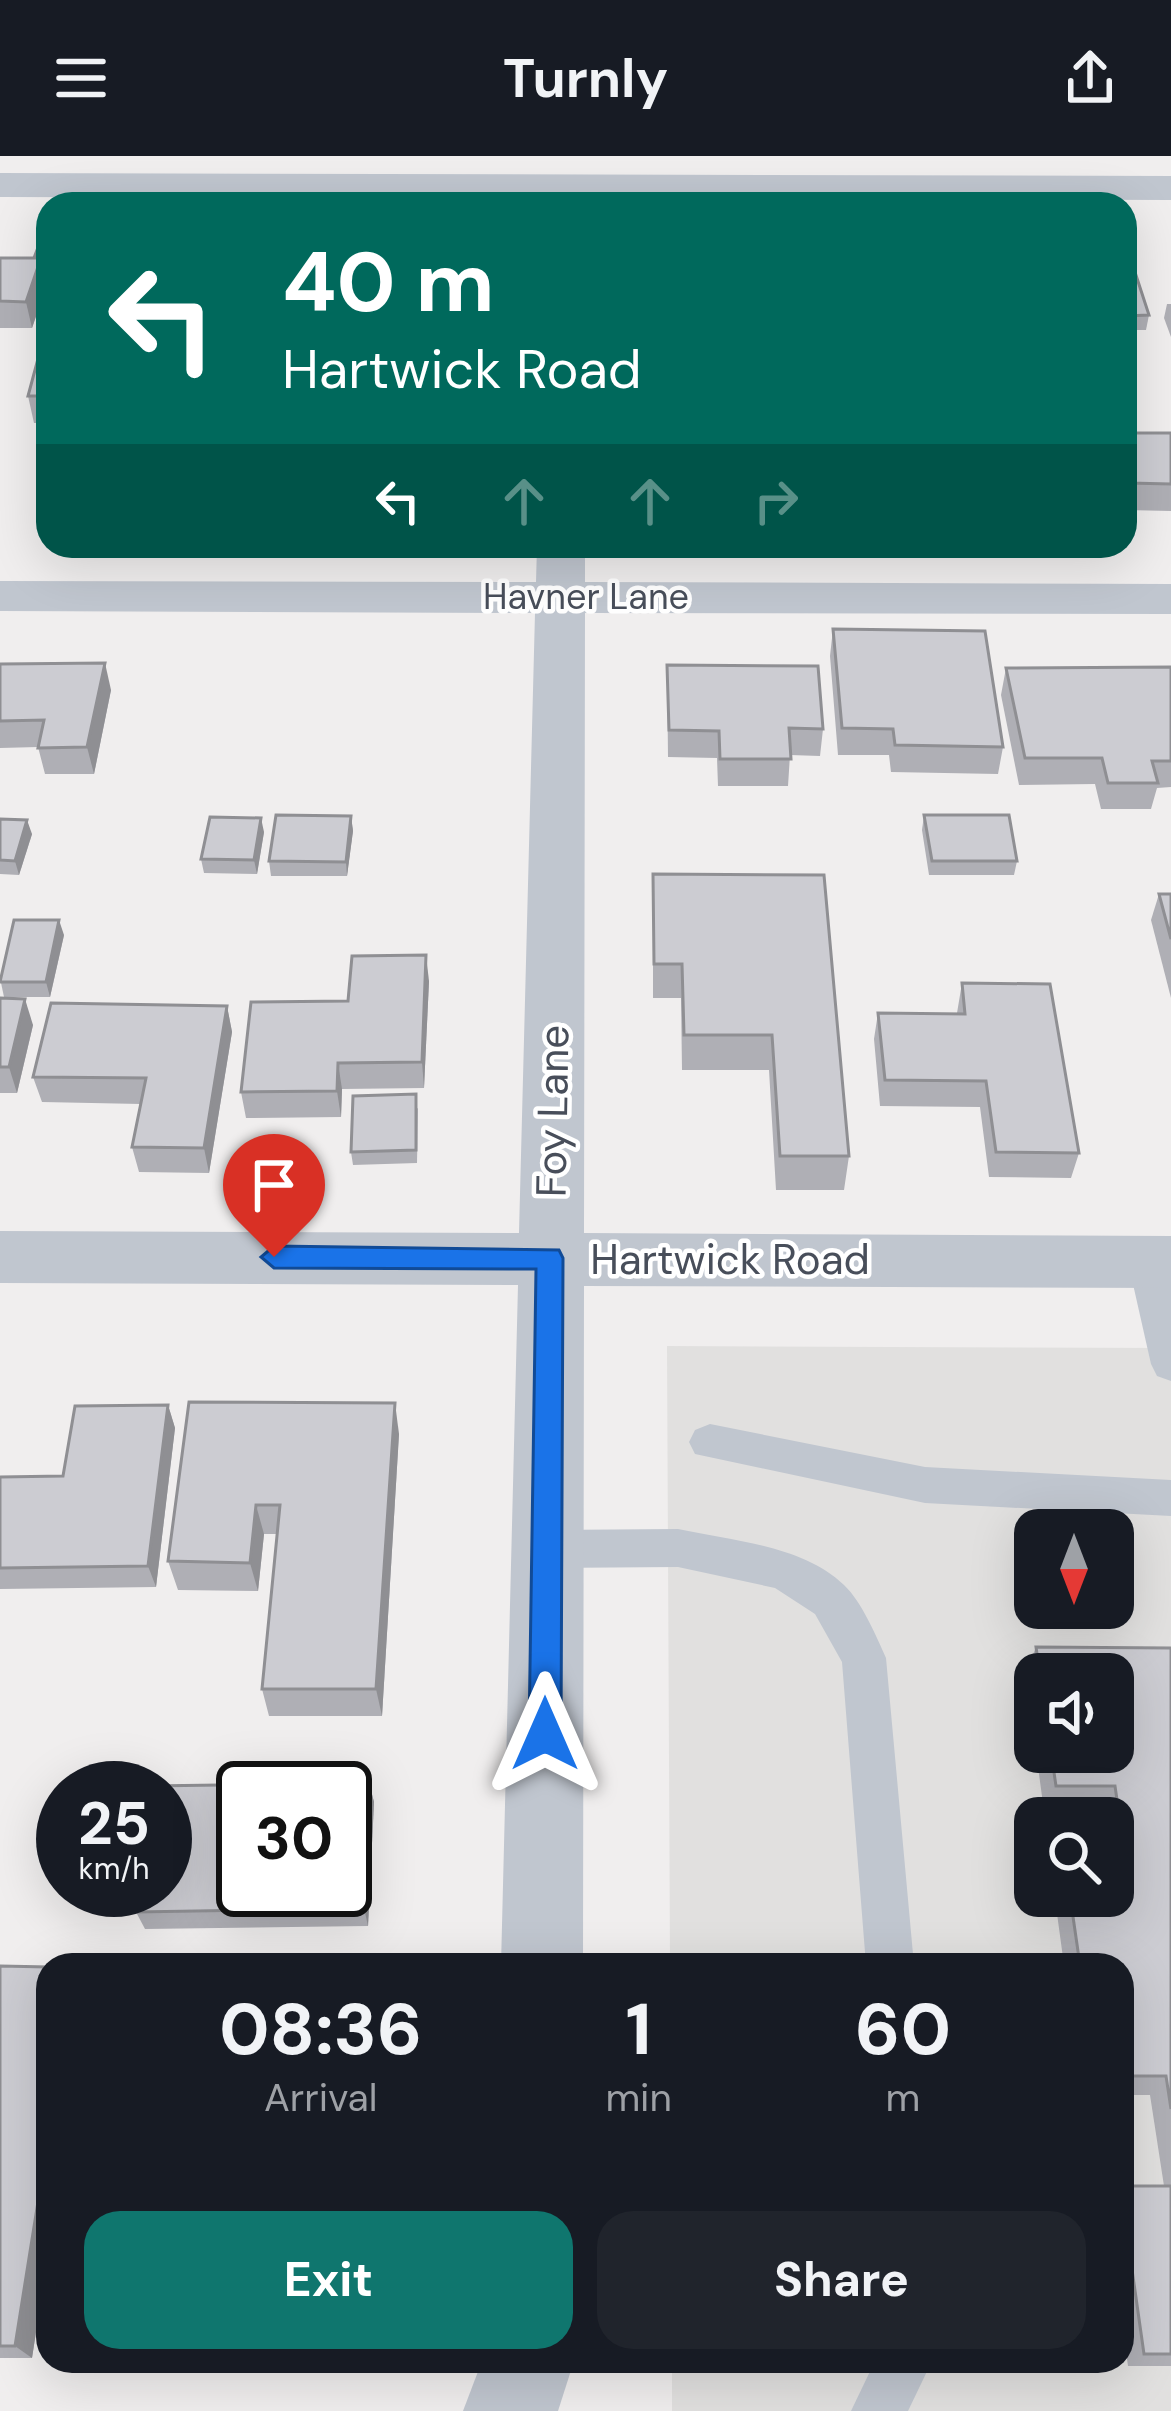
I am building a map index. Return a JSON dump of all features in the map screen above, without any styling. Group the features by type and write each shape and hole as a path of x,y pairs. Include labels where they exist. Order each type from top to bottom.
{"street":[{"path":"0,185 566,182 1171,188"},
{"name":"Havner Lane","path":"0,596 561,571 1171,599"},
{"name":"Foy Lane","path":"542,1953 561,571"},
{"name":"Hartwick Road","path":"0,1257 1159,1262"},
{"path":"509,2411 526,2373"}],"lane":[{"path":"1159,1262 1171,1364"},
{"path":"710,1442 925,1485 1171,1498"},
{"path":"547,1549 678,1548 785,1570 830,1600 864,1658 889,1953"},
{"path":"878,2411 899,2373"}],"shaded area":[{"path":"667,1346 1171,1348 1171,2411 672,2411 672,2373 1134,2373 1134,1953 670,1953"}],"building":[{"path":"0,258 36,258 26,302 0,301"},
{"path":"1137,278 1149,315 1137,316"},
{"path":"36,366 36,396 28,396"},
{"path":"1137,433 1171,433 1171,484 1137,483"},
{"path":"833,629 985,631 1003,747 895,745 893,729 842,728"},
{"path":"105,663 87,747 38,748 44,720 0,721 0,664"},
{"path":"667,665 818,666 823,729 789,728 791,759 720,759 719,731 669,730"},
{"path":"1171,667 1171,761 1152,761 1158,783 1108,783 1102,758 1025,758 1006,668"},
{"path":"276,815 351,816 346,862 269,861"},
{"path":"924,815 1009,815 1017,861 932,861"},
{"path":"210,817 261,818 254,860 201,859"},
{"path":"0,819 27,820 15,861 0,860"},
{"path":"653,874 824,875 849,1156 780,1156 772,1035 684,1035 682,964 654,964"},
{"path":"1159,894 1171,894 1171,939"},
{"path":"14,920 59,920 46,982 0,982"},
{"path":"426,955 422,1062 338,1063 337,1091 241,1092 251,1002 348,1001 352,956"},
{"path":"962,983 1050,984 1079,1153 996,1152 986,1081 885,1080 878,1013 965,1014"},
{"path":"0,998 25,999 9,1067 0,1067"},
{"path":"51,1003 227,1006 204,1148 132,1147 146,1078 33,1077"},
{"path":"416,1094 416,1150 351,1152 353,1096"},
{"path":"189,1402 395,1403 376,1689 262,1689 280,1505 256,1505 250,1563 168,1561"},
{"path":"168,1405 148,1566 0,1568 0,1477 63,1476 75,1406"},
{"path":"1036,1647 1171,1648 1171,2109 1166,2076 1134,2076 1134,1953 1078,1953 1073,1917 1134,1917 1134,1797 1117,1797 1115,1786 1056,1786 1054,1773 1134,1773 1134,1653 1037,1653"},
{"path":"192,1785 216,1785 216,1911 192,1911"},
{"path":"0,1966 36,1967 36,2214 15,2346 0,2346"},
{"path":"1134,2186 1171,2186 1171,2354 1144,2354 1134,2284"}],"route":[{"path":"274,1257 549,1258 545,1734"}]}
